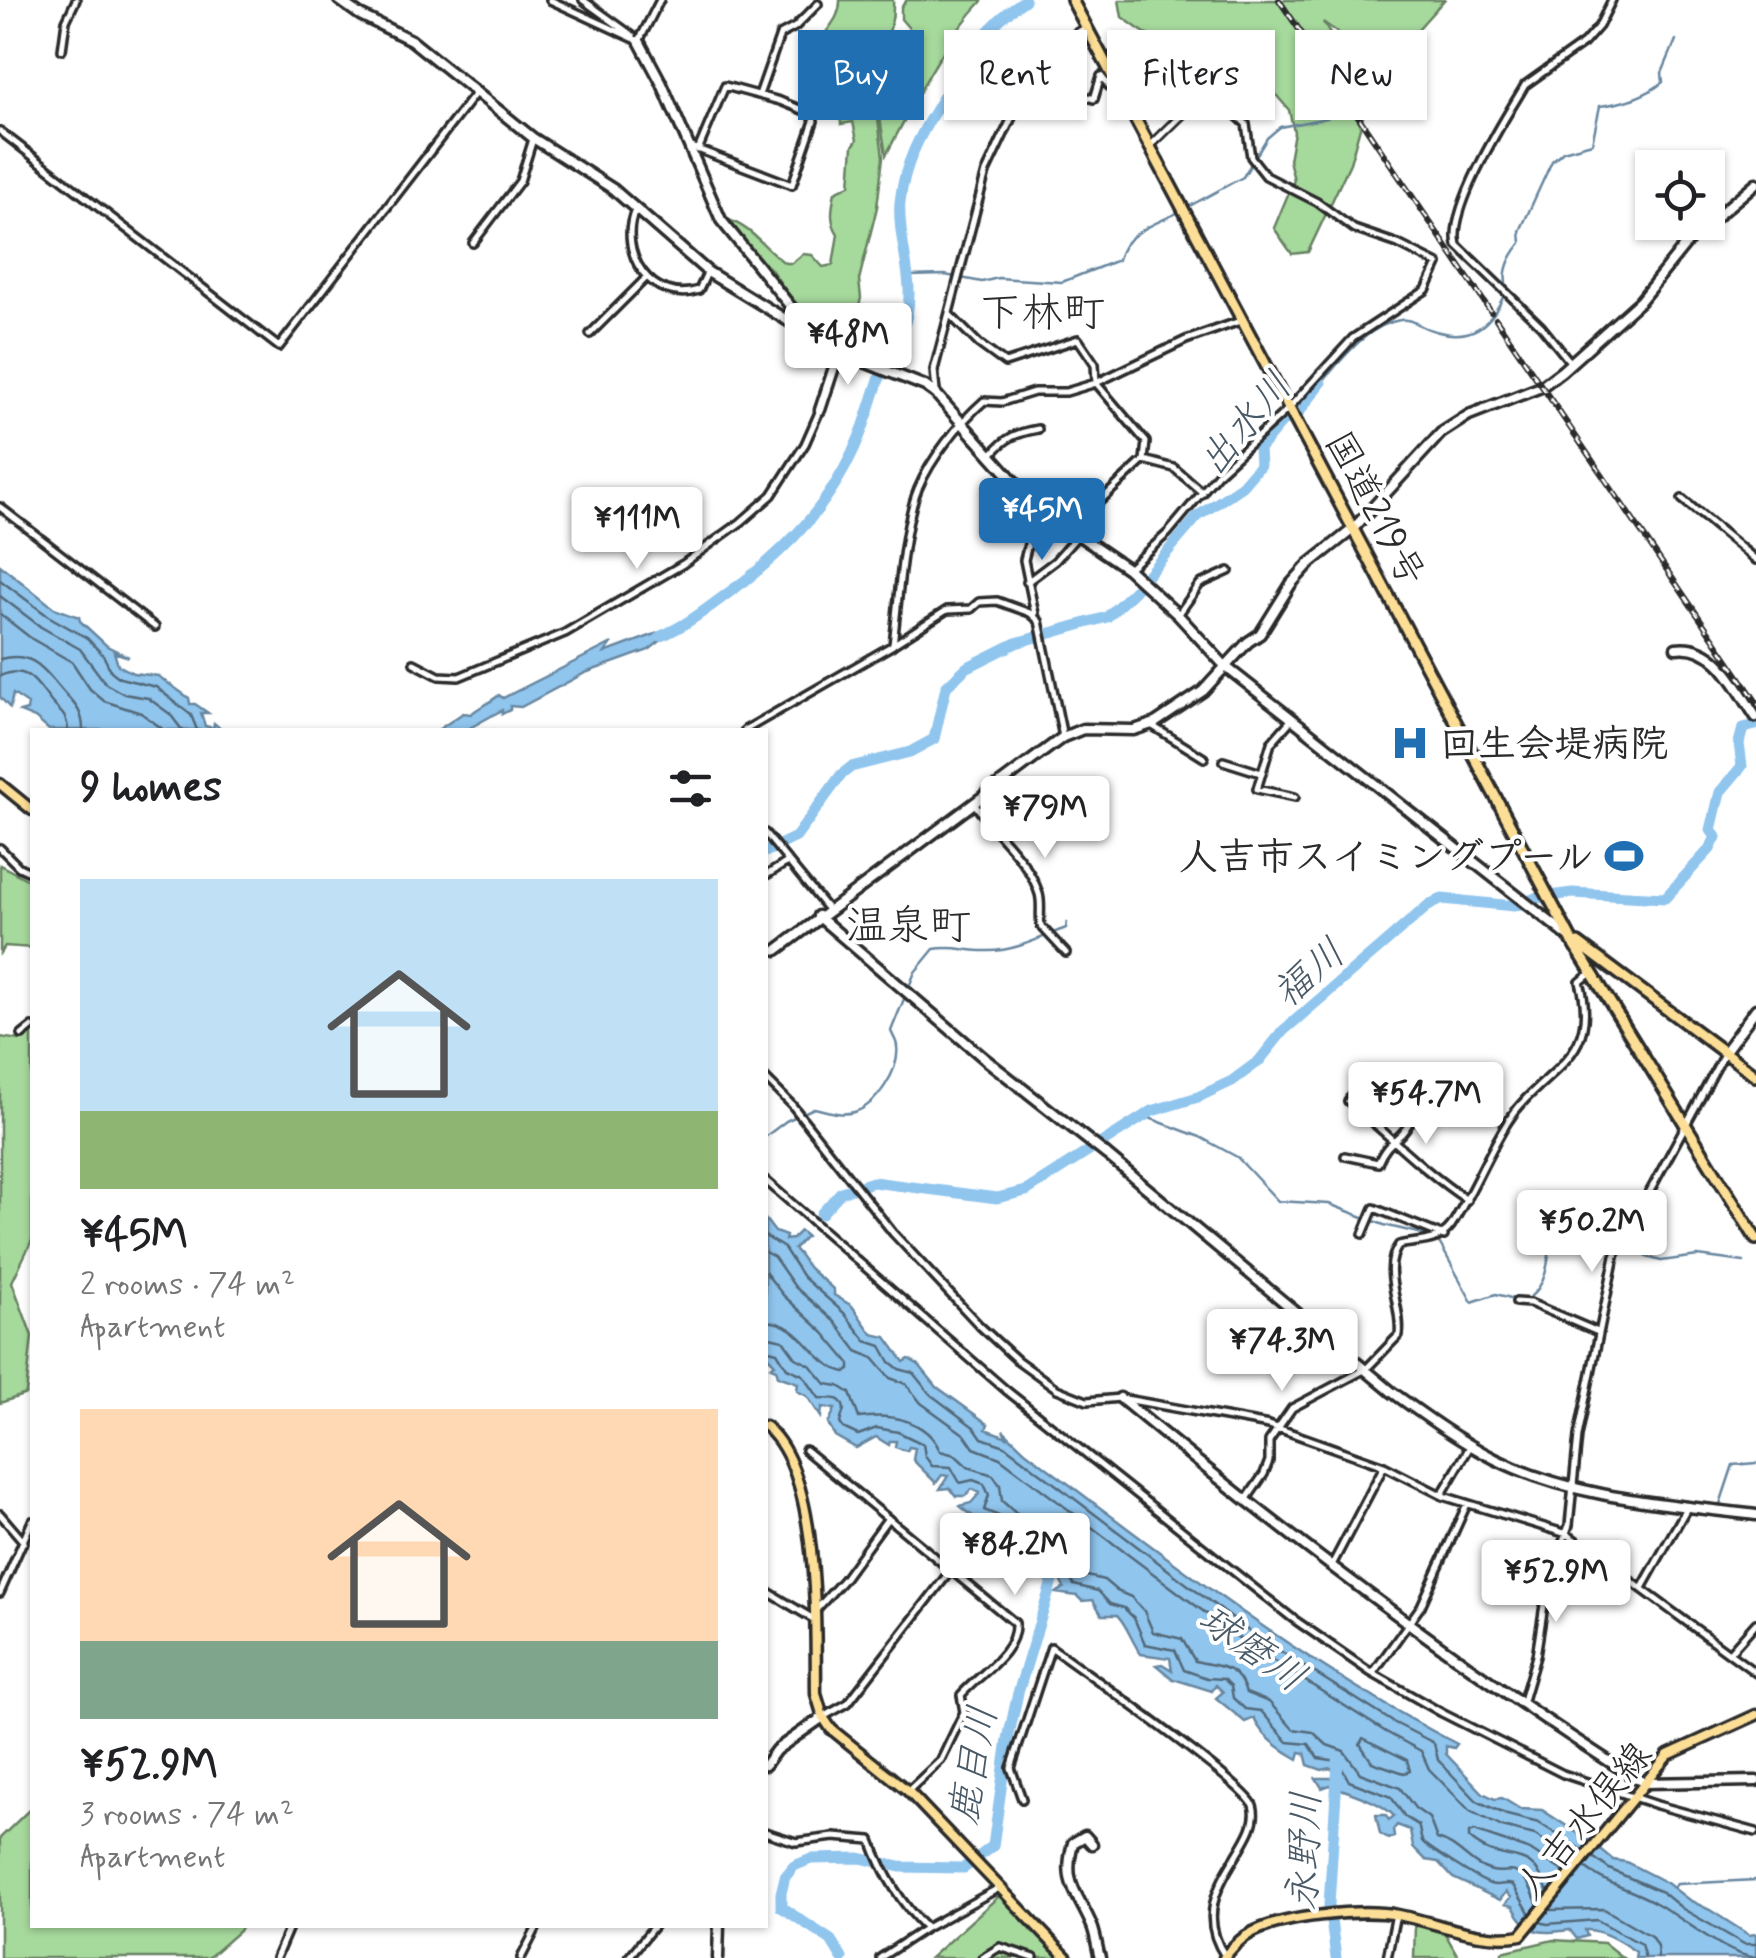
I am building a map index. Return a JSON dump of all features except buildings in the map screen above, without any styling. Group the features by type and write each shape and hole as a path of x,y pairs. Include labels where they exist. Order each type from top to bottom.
{"highway":[{"name":"国道219号","path":"1072,0 1107,69"},
{"name":"国道219号","path":"1135,120 1542,885 1756,1240"},
{"path":"1572,939 1756,1076"},
{"path":"1592,972 1604,963"}],"main road":[{"path":"0,784 30,808"},
{"path":"768,1429 784,1443 794,1466 810,1548 816,1694 823,1717 831,1730 908,1791 1067,1958"},
{"name":"人吉水俣線","path":"1225,1957 1247,1935 1265,1927 1342,1914 1396,1914 1494,1937 1520,1936 1668,1755 1756,1715"}],"street":[{"path":"62,50 66,21 76,0"},
{"path":"339,0 411,40 533,138 613,188 708,272 842,352 936,394 1037,508 1128,569 1226,666 1572,939"},
{"path":"550,0 638,41"},
{"path":"414,663 439,676 460,677 565,633 683,564 742,522 772,494 806,444 842,352 838,344 798,319 764,269 721,220 694,148 638,41 583,0"},
{"path":"638,41 660,0"},
{"path":"1571,363 1541,326 1457,245 1454,234 1471,181 1518,95 1525,85 1584,43 1599,26 1612,0"},
{"path":"759,95 780,35 795,27 818,4"},
{"path":"936,394 934,370 978,198 1002,134 1027,93 1085,28"},
{"path":"1087,97 1094,99 1102,76 1107,83"},
{"path":"694,148 722,86 798,109"},
{"path":"0,132 280,348 477,91"},
{"path":"694,148 792,186 814,120"},
{"path":"1150,147 1177,120"},
{"path":"1128,569 1168,534 1220,470 1288,408 1353,338 1426,290 1438,264 1398,244 1354,230 1332,211 1266,176 1251,157 1246,124 1241,120"},
{"path":"473,243 520,180 533,138"},
{"path":"768,951 776,950 818,916 829,912 1063,737 1083,728 1134,730 1204,692 1260,634 1290,584 1353,529 1449,426 1541,387 1640,301 1690,239 1756,183"},
{"path":"636,208 629,242 645,278 658,286 690,293 699,290 708,272"},
{"path":"590,334 645,278"},
{"path":"949,314 1006,364 1078,339 1095,364 1096,384 1146,442 1144,460 1099,502 1055,562 1028,582"},
{"path":"893,644 918,487 963,422 984,401 1002,402 1034,392 1066,392 1096,384 1186,340 1240,321"},
{"path":"991,455 1004,439 1038,429"},
{"path":"1144,460 1174,468 1203,493"},
{"path":"1682,498 1756,560"},
{"path":"0,507 155,628"},
{"path":"1037,508 1024,560 1063,737"},
{"path":"1178,615 1200,584 1229,571"},
{"path":"748,728 936,620 946,610 971,609 979,602 997,601 1030,613 1039,621"},
{"path":"1676,648 1696,648 1718,662 1756,717"},
{"path":"1292,719 1271,743 1257,789 1295,797"},
{"path":"1151,724 1204,758"},
{"path":"1223,762 1261,773"},
{"path":"973,802 999,838 1028,866 1041,899 1042,926 1066,953"},
{"path":"768,836 829,912"},
{"path":"0,848 30,873"},
{"path":"768,874 786,863"},
{"path":"1548,918 1554,905"},
{"path":"818,916 985,1059 1392,1392 1471,1445 1498,1460 1572,1488 1756,1515"},
{"path":"1245,1500 1264,1474 1269,1442 1292,1408 1366,1369 1399,1335 1394,1251 1399,1245 1444,1236 1518,1105 1572,1056 1586,1014 1580,982 1592,972"},
{"path":"1521,1706 1536,1656 1547,1586 1566,1534 1578,1436 1608,1282 1622,1242 1725,1051 1756,1009"},
{"path":"22,1035 30,1029"},
{"path":"768,1081 792,1105 859,1192 980,1326 1028,1369 1074,1398 1120,1398 1278,1429 1384,1466 1441,1495 1566,1534 1756,1673"},
{"path":"1345,1156 1378,1162 1393,1139 1400,1136 1418,1107 1359,1084 1348,1101 1393,1139 1429,1175 1466,1200"},
{"path":"768,1183 1006,1390 1292,1618 1373,1673 1563,1774 1633,1800 1756,1832"},
{"path":"1363,1234 1374,1208 1444,1236"},
{"path":"1516,1302 1598,1332"},
{"path":"1120,1398 1245,1500 1521,1706 1645,1783 1756,1782"},
{"path":"1441,1495 1471,1445"},
{"path":"805,1450 1009,1616 1016,1628 1009,1646 961,1695 964,1712 941,1760 908,1791"},
{"path":"1332,1566 1384,1466"},
{"path":"1373,1673 1437,1574 1467,1504"},
{"path":"1642,1588 1688,1506"},
{"path":"0,1514 24,1542"},
{"path":"768,1592 815,1616 888,1518"},
{"path":"0,1592 30,1526"},
{"path":"768,1761 776,1750 848,1703 951,1570"},
{"path":"1730,1652 1756,1623"},
{"path":"1022,1799 1010,1768 1052,1648 1216,1770 1251,1801 1254,1816 1216,1892 1214,1926 1225,1957"},
{"path":"768,1833 796,1842 834,1837 870,1840 908,1912 926,1928"},
{"path":"1092,1844 1086,1836 1073,1843 1067,1870 1100,1958"},
{"path":"880,1958 1001,1886"},
{"path":"1388,1958 1396,1914"},
{"path":"276,1958 289,1928"},
{"path":"533,1958 524,1955 537,1928"},
{"path":"628,1958 653,1928"},
{"path":"718,1958 719,1928"},
{"path":"982,1958 1000,1947 1034,1958"}],"green space":[{"path":"840,0 893,0 889,30 827,30"},
{"path":"907,0 983,0 959,30 944,30 944,51 924,85 924,30 910,30 901,19 901,7"},
{"path":"1119,0 1444,0 1417,30 1334,30 1323,22 1328,30 1295,30 1295,120 1362,120 1350,163 1308,252 1292,254 1274,228 1294,180 1289,160 1294,132 1289,110 1275,94 1275,30 1141,30 1122,17"},
{"path":"841,120 878,120 883,157 877,207 859,280 861,298 850,341 832,337 803,315 770,268 753,254 726,219 751,232 785,263 792,263 803,254 812,255 823,267 833,265 838,234 832,219 835,192 850,185 853,146 857,140 853,122 841,124"},
{"path":"880,120 905,120 886,155"},
{"path":"0,865 30,881 30,948 5,946 0,953"},
{"path":"30,1029 30,1244 12,1282 30,1331 30,1355 26,1394 0,1403 0,1037 19,1040"},
{"path":"30,1809 30,1928 240,1928 208,1958 0,1958 0,1838"},
{"path":"999,1896 1063,1958 930,1958"},
{"path":"1415,1925 1443,1930 1459,1958 1414,1958"},
{"path":"1553,1940 1604,1943 1623,1958 1502,1958 1502,1952"}],"water":[{"path":"0,565 54,608 79,617 107,646 129,657 114,652 118,665 133,673 158,676 189,698 190,704 208,713 201,713 205,726 213,728 47,728 20,712 27,710 28,704 13,694 10,708 0,697"},
{"path":"682,624 649,650 585,673 521,707 510,706 510,710 502,714 502,710 470,728 441,728 499,695 503,698 612,643 605,653"},
{"name":"球磨川","path":"768,1223 775,1232 786,1236 785,1240 800,1231 806,1236 794,1249 834,1290 834,1295 852,1306 872,1334 886,1337 904,1362 909,1359 919,1365 937,1387 988,1424 986,1429 1007,1437 1003,1430 1129,1530 1289,1644 1457,1744 1454,1748 1446,1746 1446,1754 1483,1793 1520,1809 1542,1810 1613,1860 1626,1862 1667,1883 1749,1935 1756,1934 1756,1958 1635,1958 1636,1952 1598,1932 1585,1930 1587,1936 1577,1939 1570,1930 1543,1932 1530,1928 1513,1906 1505,1904 1511,1897 1506,1892 1500,1900 1453,1878 1438,1862 1426,1860 1413,1847 1410,1830 1397,1825 1394,1837 1388,1839 1380,1834 1376,1815 1385,1815 1389,1820 1394,1816 1389,1811 1330,1785 1322,1788 1316,1778 1339,1778 1331,1768 1322,1770 1308,1765 1305,1753 1300,1752 1298,1759 1279,1747 1254,1718 1245,1722 1216,1698 1223,1692 1216,1685 1212,1691 1173,1679 1156,1665 1172,1670 1170,1658 1141,1654 1117,1615 1102,1615 1093,1600 1082,1601 1077,1596 1056,1593 1064,1588 1058,1576 1049,1578 1041,1566 1027,1562 1030,1572 1002,1552 1003,1542 1010,1539 998,1525 979,1521 960,1506 971,1503 980,1493 972,1489 966,1496 956,1496 950,1488 940,1489 948,1476 942,1475 936,1483 913,1460 915,1448 909,1447 907,1451 895,1447 896,1441 889,1445 876,1437 856,1448 835,1436 828,1424 835,1409 822,1407 821,1417 807,1396 797,1391 798,1383 778,1376 769,1358"}],"waterway":[{"path":"661,636 697,616 772,559 823,503 837,481 860,435 907,315 909,287 900,202 909,162 932,116 976,46 997,22 1025,0"},
{"path":"1321,383 1356,345 1388,323 1408,320 1457,334 1468,333 1487,322 1507,288 1508,264 1521,243 1520,231 1552,161 1563,151 1592,143 1600,106 1634,98 1663,82 1662,73 1676,40"},
{"path":"1186,208 1243,177 1267,138 1280,127 1317,120"},
{"path":"908,276 945,275 982,282 998,278 1062,282 1118,260 1133,236 1179,212"},
{"name":"出水川","path":"768,851 796,837 851,767 910,752 934,739 946,687 966,668 1016,643 1107,617 1198,516 1242,486 1260,465 1259,449 1282,422 1297,415 1321,383"},
{"name":"福川","path":"821,1214 841,1192 873,1182 997,1198 1026,1191 1152,1111 1198,1097 1232,1081 1259,1061 1283,1031 1430,904 1442,899 1514,906 1572,893 1665,898 1710,849 1716,837 1711,830 1720,792 1742,766 1739,743 1743,728 1756,725"},
{"path":"768,1135 814,1108 849,1113 878,1095 895,1066 897,1045 891,1031 915,972 934,949 1009,949 1066,928 1067,923"},
{"path":"1144,1116 1200,1137 1237,1157 1278,1201 1329,1204 1384,1225 1431,1236 1440,1244 1472,1302 1496,1294 1528,1299 1544,1278 1557,1230 1572,1215 1638,1245 1647,1257 1661,1261 1698,1256 1744,1262"},
{"path":"1720,1504 1733,1465 1756,1463"},
{"name":"鹿目川","path":"842,1958 831,1940 781,1907 785,1877 794,1866 811,1859 860,1858 900,1867 964,1868 993,1846 1018,1693 1057,1565"},
{"name":"永野川","path":"1336,1958 1329,1905 1338,1761"},
{"path":"1674,1887 1756,1880"}],"railway":[{"path":"1279,0 1491,312"},
{"path":"1496,319 1756,701"}],"place":[{"name":"回生会堤病院","path":"1410,743"},
{"name":"人吉市スイミングプール","path":"1624,856"}],"district":[{"name":"下林町","path":"1042,311"},
{"name":"温泉町","path":"908,924"}]}
